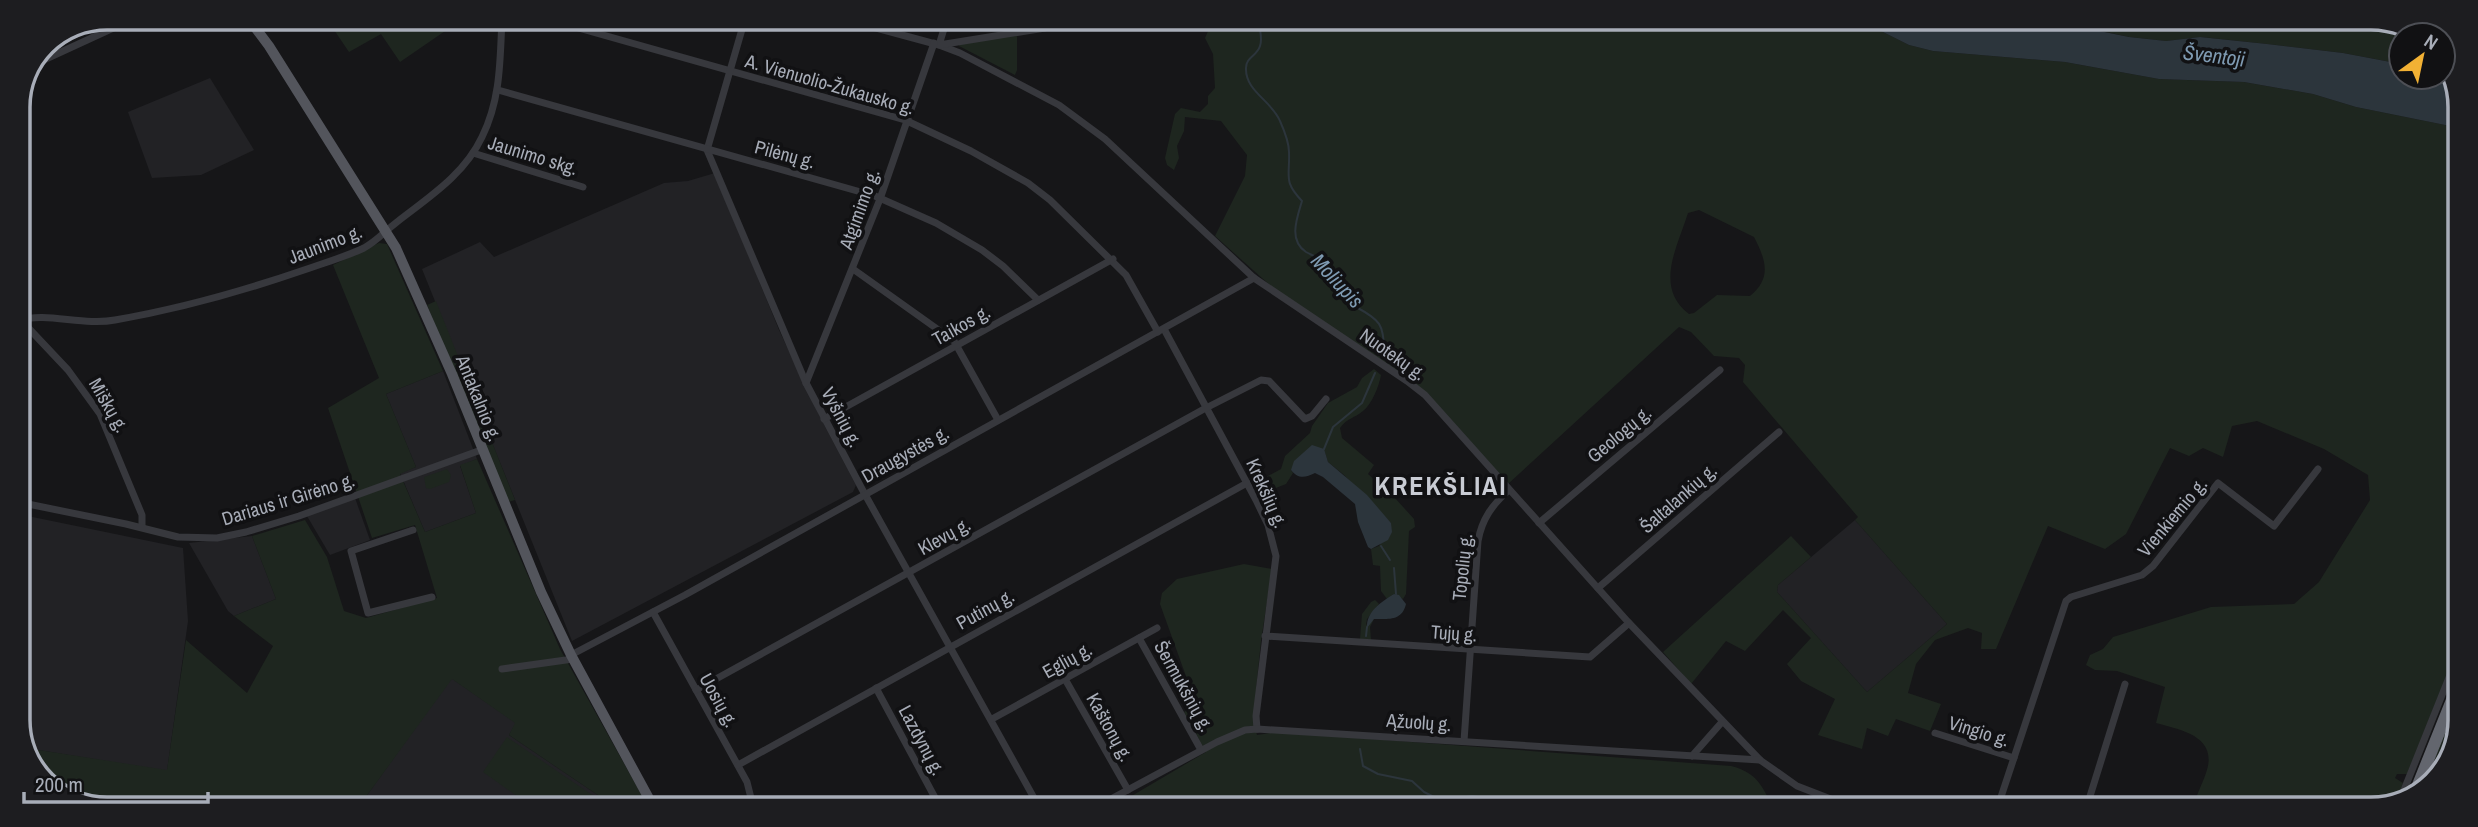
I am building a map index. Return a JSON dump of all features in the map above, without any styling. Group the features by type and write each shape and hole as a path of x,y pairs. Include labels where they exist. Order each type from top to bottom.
{"highway":[{"path":"2420,779 2448,710"}],"main road":[{"name":"Antakalnio g.","path":"257,30 387,232 412,281 541,593 572,657 648,797"}],"street":[{"path":"48,58 106,30"},
{"name":"Jaunimo g.","path":"30,317 96,323 221,296 351,253 372,243 440,190 473,153 492,114 498,90 501,30"},
{"name":"A. Vienuolio-Žukausko g.","path":"584,30 908,121 941,135 1028,183 1050,200 1126,275 1161,330"},
{"path":"707,150 742,30"},
{"name":"Nuotekų g.","path":"884,30 960,53 1059,105 1105,139 1254,278 1407,381 1424,395 1629,623 1760,760 1797,786 1826,797"},
{"name":"Atgimimo g.","path":"806,383 853,269 942,30"},
{"path":"936,44 1031,30"},
{"name":"Pilėnų g.","path":"498,90 880,199 936,223 982,250 1038,300"},
{"name":"Vyšnių g.","path":"707,150 806,383 824,419 1034,797"},
{"name":"Jaunimo skg.","path":"473,153 583,187"},
{"name":"Taikos g.","path":"824,419 1113,260"},
{"path":"853,269 946,334 957,345 998,420"},
{"name":"Draugystės g.","path":"502,669 572,657 1254,278"},
{"name":"Miškų g.","path":"30,330 80,383 100,414 142,515 142,527"},
{"name":"Krekšlių g.","path":"1161,330 1207,407 1247,483 1268,525 1276,556 1256,716 1257,729"},
{"name":"Geologų g.","path":"1539,523 1720,370"},
{"name":"Klevų g.","path":"696,690 1207,407 1262,380 1269,381 1305,419 1312,416 1326,399"},
{"name":"Šaltalankių g.","path":"1598,588 1779,432"},
{"name":"Dariaus ir Girėno g.","path":"30,504 187,538 217,538 299,516 481,450"},
{"name":"Vienkiemio g.","path":"2001,797 2066,601 2071,597 2142,575 2154,566 2218,483 2274,526 2318,469"},
{"name":"Putinų g.","path":"738,765 1247,483"},
{"name":"Topolių g.","path":"1464,741 1480,528 1493,506 1509,490"},
{"path":"413,530 351,551 368,613 432,597"},
{"name":"Uosių g.","path":"653,612 738,765 751,797"},
{"name":"Tujų g.","path":"1265,636 1590,657 1629,623"},
{"name":"Eglių g.","path":"992,719 1157,628"},
{"name":"Šermukšnių g.","path":"1139,638 1201,750"},
{"name":"Kaštonų g.","path":"1065,679 1128,790"},
{"path":"2404,789 2448,680"},
{"path":"2090,797 2125,684"},
{"name":"Lazdynų g.","path":"876,688 935,797"},
{"path":"1692,756 1722,722"},
{"name":"Ąžuolų g.","path":"1116,797 1236,733 1257,729 1760,760"},
{"name":"Vingio g.","path":"1935,733 2014,758"}],"shaded area":[{"path":"334,30 447,30 400,62 381,34 349,52"},
{"path":"1209,30 1879,30 1909,45 1933,51 2065,62 2159,79 2244,82 2313,94 2356,107 2448,126 2448,672 2407,774 2397,774 2395,778 2403,783 2400,792 2382,797 2196,797 2209,761 2207,751 2202,743 2186,732 2156,723 2165,687 2117,671 2095,670 2086,665 2090,655 2103,649 2113,637 2211,607 2294,604 2319,582 2370,500 2368,475 2324,449 2257,421 2232,426 2223,457 2203,448 2189,456 2170,448 2126,534 2105,549 2048,526 1996,649 1981,649 1982,633 1968,628 1935,640 1916,664 1908,693 1941,704 1930,731 1896,719 1888,736 1867,728 1862,749 1818,735 1835,699 1801,681 1787,664 1811,638 1783,610 1745,651 1726,641 1691,684 1663,652 1791,536 1811,557 1778,585 1777,592 1867,692 1947,624 1855,520 1858,517 1743,382 1745,365 1739,358 1714,356 1691,332 1679,327 1508,484 1417,385 1273,288 1215,236 1245,176 1247,155 1221,121 1185,117 1184,131 1177,146 1179,158 1174,170 1167,165 1165,158 1175,114 1181,108 1200,112 1208,104 1208,96 1215,88 1213,54 1205,38","holes":["1699,210 1754,237 1762,253 1764,275 1762,282 1750,296 1717,295 1689,314 1678,303 1670,279 1671,267 1688,213"]},
{"path":"2097,30 2386,31 2387,61 2343,53 2201,37 2166,41"},
{"path":"1017,35 1015,75 959,46 960,43"},
{"path":"210,78 254,150 201,175 152,178 128,112"},
{"path":"715,173 779,330 856,485 853,492 572,641 422,269 480,242 494,257 664,183 688,181"},
{"path":"379,243 387,244 443,371 386,394 416,467 400,474 425,532 476,513 460,465 477,459 560,649 643,797 601,797 509,735 515,723 452,679 366,797 92,796 68,787 52,775 40,759 36,750 167,770 186,640 247,693 273,646 234,616 276,599 252,536 305,520 327,557 344,611 366,618 437,598 415,525 372,538 328,408 379,378 333,265"},
{"path":"436,301 515,500 508,502 427,305"},
{"path":"1374,369 1381,375 1372,399 1363,411 1340,428 1342,438 1374,465 1368,474 1414,519 1415,527 1409,531 1406,594 1403,599 1394,594 1387,599 1381,591 1380,566 1373,565 1371,549 1379,546 1391,523 1328,462 1325,453 1291,470 1293,473 1286,484 1260,494 1255,483 1281,469 1285,456 1310,433 1328,403 1357,387 1362,378"},
{"path":"443,371 477,459 460,466 476,513 425,532 400,473 416,467 386,394"},
{"path":"447,469 451,475 449,482 426,488 424,477"},
{"path":"355,498 370,540 330,555 307,516"},
{"path":"30,516 183,548 188,621 167,771 36,750 30,726"},
{"path":"1855,520 1947,624 1867,692 1777,592 1778,585"},
{"path":"252,536 276,599 234,616 228,611 189,543"},
{"path":"1244,564 1272,569 1253,720 1257,735 1278,732 1731,766 1753,776 1767,797 1130,797 1206,752 1184,712 1196,704 1160,604 1162,593 1177,579"},
{"path":"1375,600 1379,604 1367,619 1366,625 1374,619 1370,627 1371,640 1360,639 1362,614"},
{"path":"451,678 516,723 509,735 601,797 366,797"},
{"path":"2448,721 2444,745 2428,772"},
{"path":"507,737 595,797 518,797 483,772"}],"water":[{"name":"Šventoji","path":"1879,30 2095,30 2166,41 2200,37 2343,53 2387,61 2387,91 2447,91 2448,126 2356,107 2313,94 2244,82 2159,79 2065,62 1933,51 1909,45"},
{"path":"1312,445 1324,449 1328,462 1367,495 1391,523 1392,532 1388,540 1371,549 1368,547 1358,522 1355,504 1323,477 1315,473 1299,476 1291,470 1294,461"},
{"path":"1394,594 1399,595 1406,604 1401,614 1394,618 1374,619 1367,628 1372,612"}],"waterway":[{"name":"Moliupis","path":"1260,30 1261,43 1246,64 1247,76 1254,90 1276,114 1286,136 1290,183 1302,201 1295,228 1297,241 1306,252 1321,260 1333,282 1350,294 1356,307 1377,321 1382,331 1385,355"},
{"name":"Moliupis","path":"1324,449 1333,427 1362,403 1375,373"},
{"name":"Moliupis","path":"1381,546 1390,560"},
{"name":"Moliupis","path":"1394,568 1396,594"},
{"name":"Moliupis","path":"1366,636 1367,627"},
{"name":"Moliupis","path":"1360,749 1363,766 1378,774 1412,781 1434,797"},
{"name":"Moliupis","path":"1466,797 1478,797"}],"district":[{"name":"KREKŠLIAI","path":"1441,486"}]}
